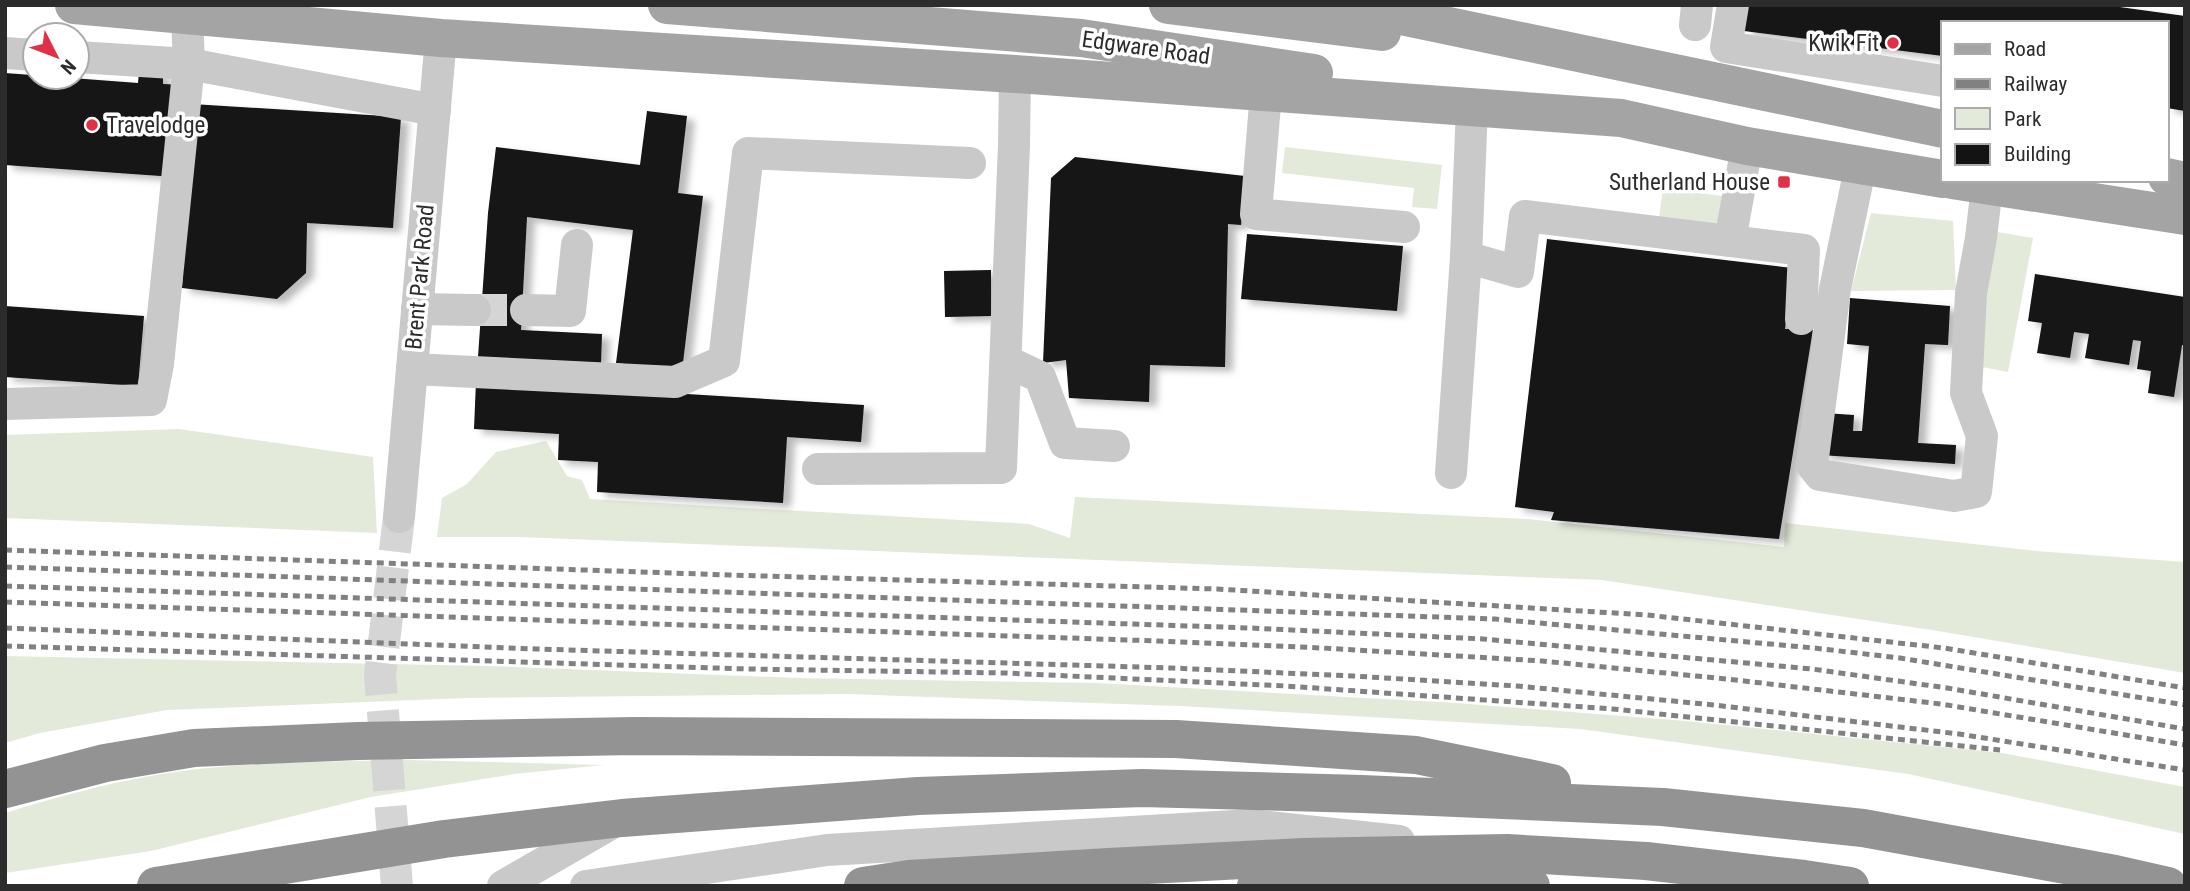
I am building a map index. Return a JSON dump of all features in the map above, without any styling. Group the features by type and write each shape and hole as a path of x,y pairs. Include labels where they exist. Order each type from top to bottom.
{"highway":[{"path":"5,789 105,763 194,748 358,741 635,736 1163,739 1416,755 1663,807"},
{"path":"156,886 444,839 622,818 918,796 1142,788 1663,807 1863,828 2168,886"},
{"path":"863,886 909,879 1123,866 1303,857 1507,853 1646,861 1850,886"},
{"path":"1256,886 1531,886"}],"main road":[{"path":"74,5 441,38 1015,74 1620,118 1747,146 1941,179"},
{"name":"Edgware Road","path":"667,5 1081,38 1620,118"},
{"name":"Edgware Road","path":"1168,5 1634,64"},
{"path":"1348,5 1941,129"},
{"path":"1969,183 2185,216"}],"street":[{"path":"1713,10 1726,47 1941,81"},
{"path":"5,404 151,400 158,364 189,64 187,16"},
{"name":"Brent Park Road","path":"399,517 441,38"},
{"path":"91,58 189,64 435,110"},
{"path":"818,469 1001,468 1015,74"},
{"path":"1266,92 1256,214 1404,227"},
{"path":"1451,473 1466,257 1472,107"},
{"path":"1730,241 1747,146"},
{"path":"412,369 675,382 724,361 748,153 970,163"},
{"path":"1861,164 1835,289 1812,466 1821,475 1954,496 1976,492 1982,436 1966,393 1971,293 1981,238 1969,183"},
{"path":"1466,257 1518,272 1525,216 1804,250 1801,319"},
{"path":"526,310 570,311 577,245"},
{"path":"417,309 475,310"},
{"path":"1006,361 1040,377 1065,443 1114,446"},
{"path":"503,886 622,818"},
{"path":"586,886 827,850 1251,825 1507,853"}],"green space":[{"path":"1285,147 1442,165 1437,209 1412,207 1414,188 1282,173"},
{"path":"1663,188 1722,196 1718,226 1659,218"},
{"path":"1871,213 1953,221 1956,290 1851,291"},
{"path":"1997,232 2033,238 2008,372 1982,367 1983,278"},
{"path":"179,429 373,457 377,533 5,518 5,435"},
{"path":"546,441 567,476 582,480 590,499 1029,524 1070,538 1075,497 1527,519 1784,547 1785,523 2036,551 2185,562 2185,673 1944,632 1602,580 520,537 437,537 442,498 467,484 496,452"},
{"path":"5,656 489,666 798,678 1097,683 1456,703 1686,721 2002,753 2185,787 2185,834 1908,774 1580,729 1179,706 846,694 466,698 167,710 40,733 5,743"},
{"path":"407,760 604,765 514,774 371,797 151,851 5,873 5,813 49,800 137,778 182,771 294,762"}],"building":[{"name":"Kwik Fit","path":"1748,5 2105,5 2185,16 2185,111 2169,108 2169,21 1941,21 1941,56 1744,31"},
{"name":"Travelodge","path":"139,71 163,73 163,84 182,85 175,177 5,165 5,73 21,74 21,91 91,91 91,79 138,83"},
{"path":"192,104 401,117 393,228 307,223 306,273 277,299 182,288"},
{"path":"647,111 687,116 678,193 703,196 682,371 616,363 633,230 527,217 521,330 602,334 601,363 478,357 488,213 496,147 640,165"},
{"path":"1075,157 1245,176 1241,225 1228,224 1225,367 1150,365 1149,402 1069,398 1066,360 1043,363 1051,178"},
{"path":"1247,234 1403,246 1397,311 1241,299"},
{"path":"1547,239 1792,268 1785,329 1813,329 1779,539 1551,520 1554,512 1515,507"},
{"path":"991,270 991,316 945,317 944,271"},
{"path":"2035,274 2185,297 2185,345 2182,345 2174,397 2148,393 2151,371 2137,369 2141,341 2133,340 2129,365 2085,358 2089,334 2074,332 2070,358 2037,353 2042,323 2028,321"},
{"path":"1850,298 1950,306 1948,345 1925,344 1918,443 1956,445 1955,464 1821,455 1824,413 1854,415 1853,431 1862,431 1869,346 1847,344"},
{"path":"5,306 144,316 138,386 5,377"},
{"path":"476,381 864,405 861,442 787,437 783,503 597,492 598,462 558,460 559,434 474,429"}],"tunnel":[{"path":"475,310 526,310"},
{"path":"397,886 380,675 399,517"}],"railway":[{"path":"5,550 1217,589 1647,615 1944,648 2185,688"},
{"path":"5,567 1495,619 1900,658 2185,705"},
{"path":"5,586 1250,628 1483,639 1812,669 1947,688 2185,729"},
{"path":"5,602 1158,641 1542,661 1941,704 2185,745"},
{"path":"5,628 536,649 1172,668 1517,686 1714,705 1959,734 2185,770"},
{"path":"5,646 748,669 1005,673 1286,686 1613,709 2000,750"}],"place":[{"name":"Kwik Fit","path":"1893,43"},
{"name":"Travelodge","path":"92,125"},
{"name":"Sutherland House","path":"1784,182"}]}
